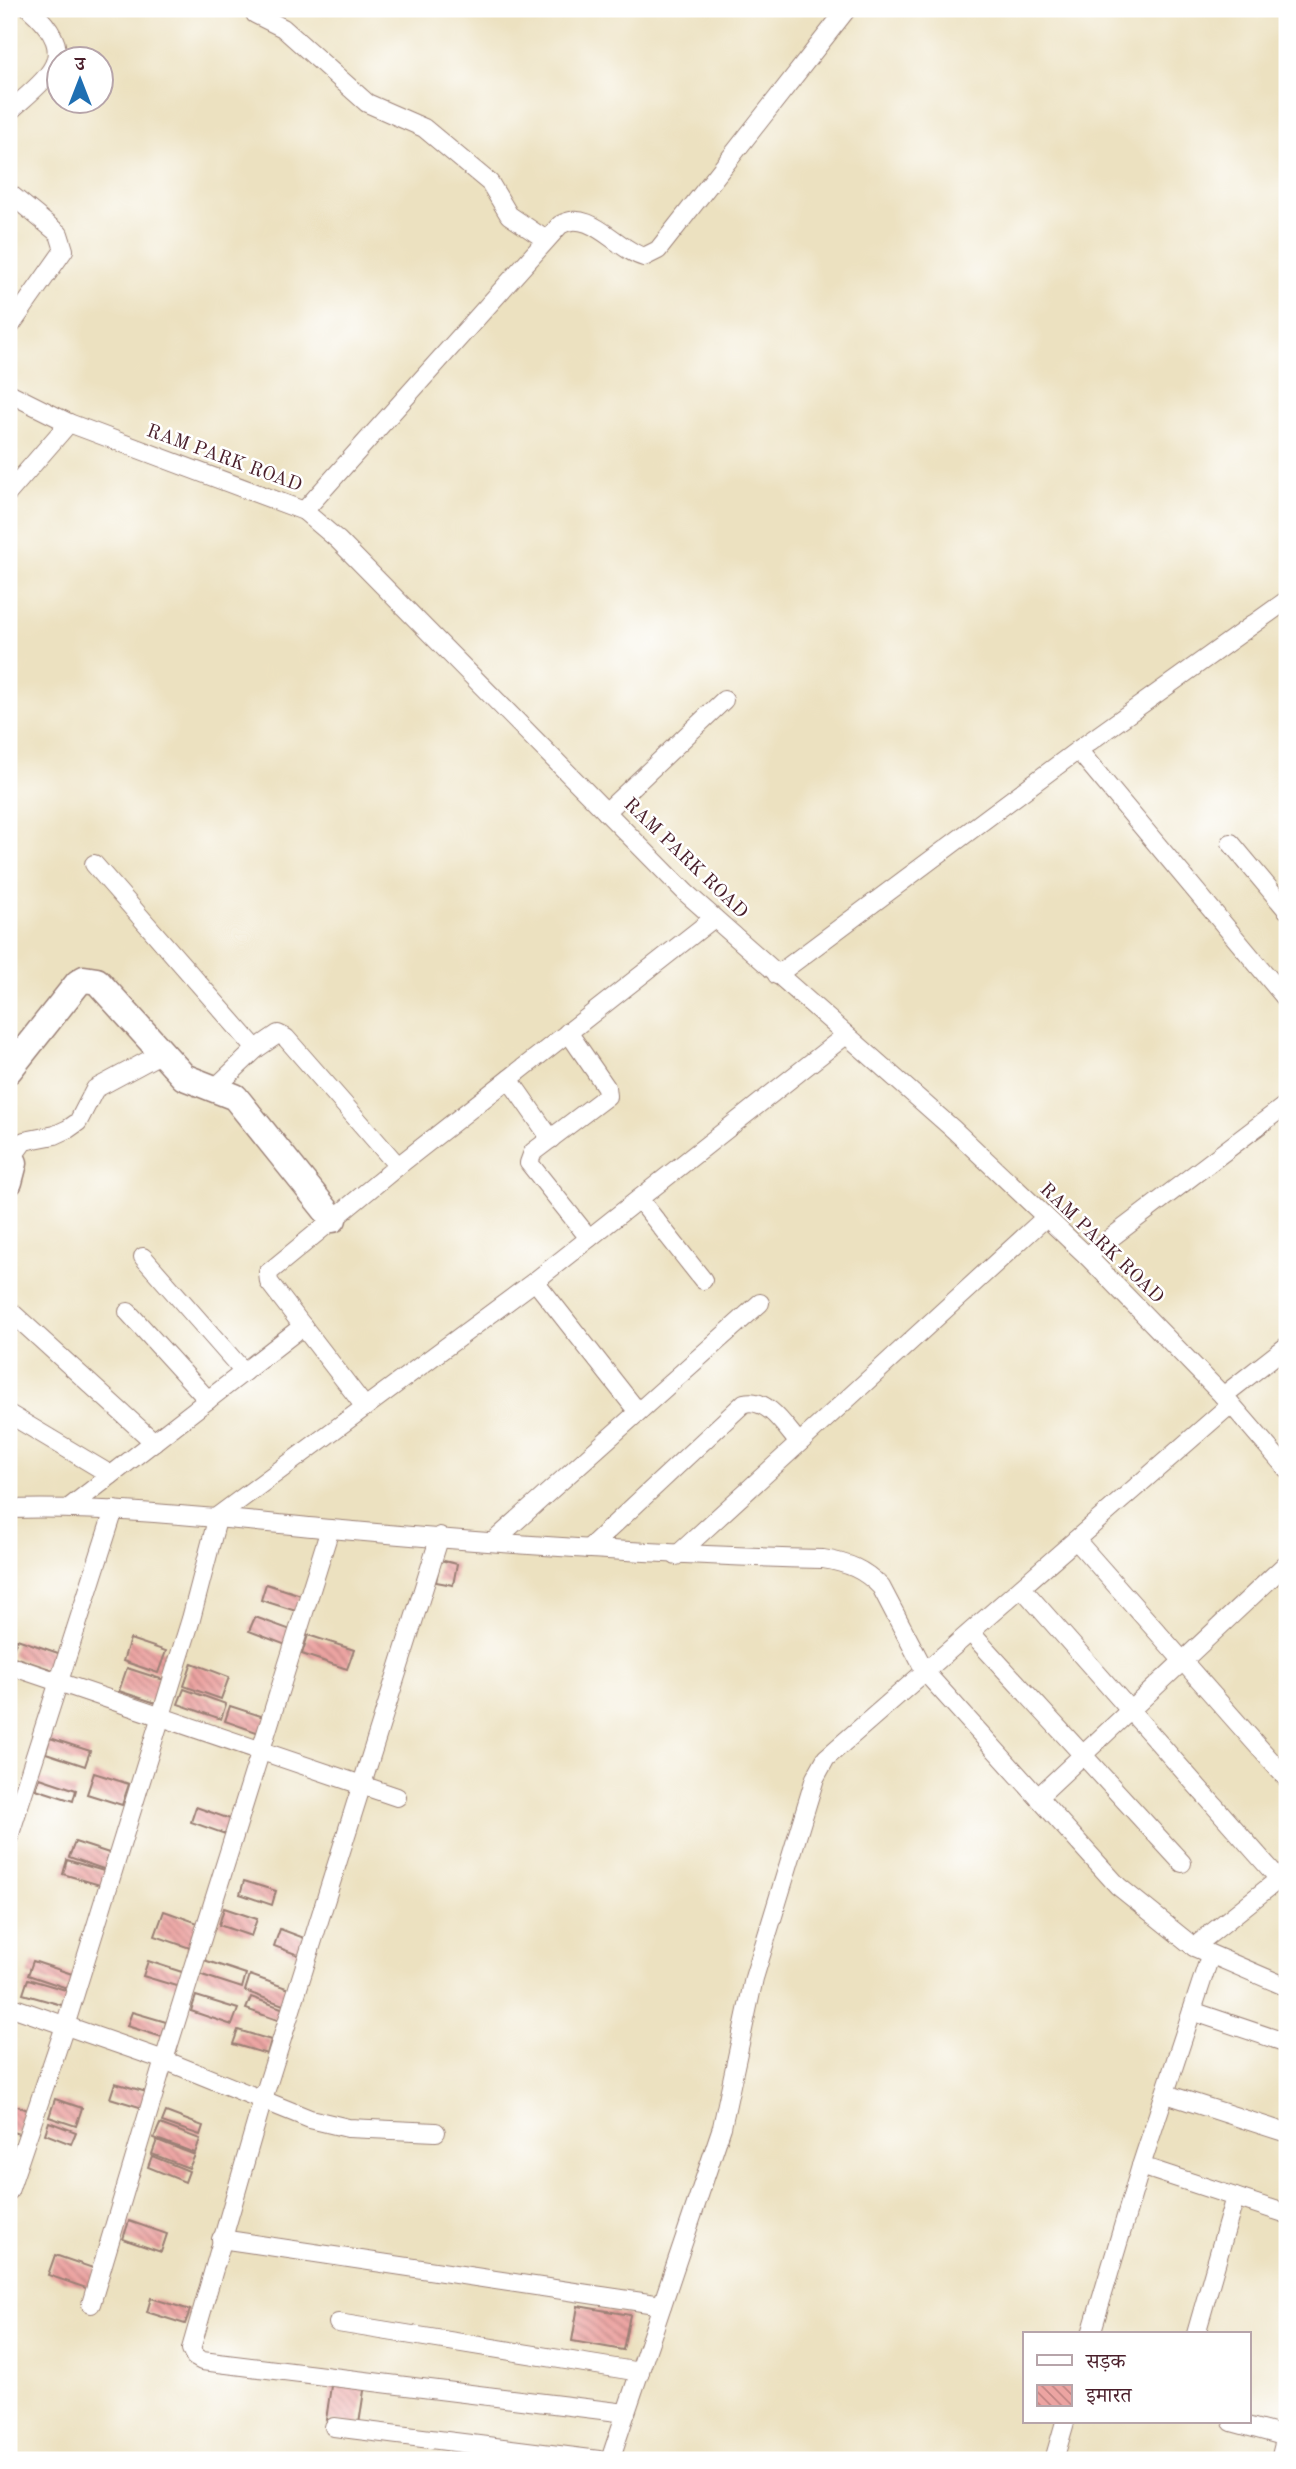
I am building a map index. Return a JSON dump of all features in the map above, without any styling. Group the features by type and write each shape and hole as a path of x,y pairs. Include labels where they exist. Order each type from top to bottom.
{"street":[{"path":"304,511 560,225 577,219 638,255 652,256 847,9"},
{"path":"9,112 52,72 57,62 55,36 39,12"},
{"path":"255,14 283,28 367,103 424,128 490,183 509,215 546,240"},
{"path":"9,193 59,234 64,250 9,328"},
{"name":"RAM PARK ROAD","path":"9,393 69,423 304,511 338,540 714,918 953,1129 1087,1256 1227,1400 1287,1469"},
{"path":"9,492 69,423"},
{"path":"777,975 1078,750 1287,600"},
{"path":"606,812 724,700"},
{"path":"1078,750 1287,1000"},
{"path":"1231,843 1287,910"},
{"path":"94,864 256,1049"},
{"path":"365,1407 269,1282 268,1272 398,1166 714,918"},
{"path":"9,1070 84,979 101,985 184,1077 235,1097 242,1104 333,1219"},
{"path":"569,1032 606,1087 607,1096 533,1152 529,1163 589,1238"},
{"path":"214,1089 256,1049 278,1034 286,1038 398,1166"},
{"path":"9,2191 65,2026 161,1717 218,1516 535,1281 846,1035"},
{"path":"10,1164 24,1141 55,1135 78,1122 95,1089 162,1053"},
{"path":"509,1079 551,1139"},
{"path":"1087,1256 1287,1104"},
{"path":"639,1199 704,1280"},
{"path":"676,1556 1045,1218"},
{"path":"143,1257 244,1372"},
{"path":"535,1281 638,1412"},
{"path":"494,1541 760,1303"},
{"path":"9,1310 154,1442"},
{"path":"128,1312 208,1400"},
{"path":"70,1507 303,1326"},
{"path":"610,2460 722,2127 754,1978 815,1779 826,1758 1076,1540 1287,1346"},
{"path":"588,1549 744,1402 758,1402 765,1406 799,1443"},
{"path":"9,1414 111,1475"},
{"path":"9,1509 70,1507 218,1516 330,1529 676,1556 824,1559 858,1568 881,1587 926,1673 1118,1886 1194,1947 1210,1956 1284,1981"},
{"path":"9,1837 114,1510"},
{"path":"91,2304 164,2060 330,1529"},
{"path":"440,1536 262,2099 192,2342 195,2357 202,2361 626,2413"},
{"path":"1076,1540 1287,1779"},
{"path":"1038,1797 1287,1563"},
{"path":"1022,1588 1283,1884 1194,1947"},
{"path":"971,1633 1182,1863"},
{"path":"17,1668 397,1797"},
{"path":"1092,2332 1141,2166 1210,1956"},
{"path":"9,2006 164,2060 310,2119 348,2128 436,2132"},
{"path":"1192,2011 1287,2043"},
{"path":"1166,2094 1287,2133"},
{"path":"1141,2166 1287,2214"},
{"path":"1197,2332 1235,2197"},
{"path":"221,2239 662,2305"},
{"path":"338,2323 640,2372"},
{"path":"1055,2460 1064,2424"},
{"path":"1240,2424 1287,2435 1280,2460"},
{"path":"334,2427 599,2460"}],"building":[{"path":"440,1560 457,1564 453,1585 436,1582"},
{"path":"266,1584 301,1595 296,1611 261,1600"},
{"path":"255,1617 291,1630 286,1645 249,1631"},
{"path":"308,1635 354,1650 347,1669 302,1654"},
{"path":"17,1639 61,1654 56,1671 11,1656"},
{"path":"130,1639 166,1651 158,1673 123,1661"},
{"path":"192,1663 229,1677 221,1699 184,1686"},
{"path":"127,1668 164,1680 156,1703 119,1691"},
{"path":"184,1689 226,1704 221,1719 178,1704"},
{"path":"230,1706 267,1718 262,1734 225,1721"},
{"path":"50,1738 90,1751 85,1766 46,1753"},
{"path":"94,1773 129,1784 122,1805 87,1794"},
{"path":"40,1778 76,1790 73,1801 36,1789"},
{"path":"196,1807 233,1820 228,1835 191,1822"},
{"path":"75,1842 115,1855 109,1871 69,1857"},
{"path":"67,1860 107,1872 103,1886 63,1874"},
{"path":"244,1881 276,1891 272,1905 240,1894"},
{"path":"224,1908 257,1919 251,1936 219,1925"},
{"path":"164,1911 198,1923 190,1948 155,1936"},
{"path":"280,1929 307,1939 301,1956 274,1946"},
{"path":"204,1960 246,1974 242,1988 199,1974"},
{"path":"33,1961 75,1975 70,1989 28,1975"},
{"path":"148,1961 191,1975 186,1989 143,1976"},
{"path":"250,1975 292,1990 286,2006 245,1991"},
{"path":"28,1979 69,1991 65,2006 23,1994"},
{"path":"196,1996 238,2009 232,2025 191,2011"},
{"path":"251,1997 290,2011 286,2023 246,2009"},
{"path":"132,2012 166,2022 162,2037 127,2026"},
{"path":"238,2030 271,2040 267,2054 233,2044"},
{"path":"115,2083 150,2093 146,2109 110,2098"},
{"path":"55,2099 82,2108 76,2126 49,2117"},
{"path":"9,2103 28,2110 19,2134 9,2131"},
{"path":"166,2112 203,2126 200,2135 162,2122"},
{"path":"49,2122 76,2132 71,2144 45,2134"},
{"path":"160,2124 200,2139 195,2153 154,2138"},
{"path":"157,2140 195,2155 189,2168 152,2154"},
{"path":"152,2156 189,2171 185,2182 148,2167"},
{"path":"129,2221 167,2234 161,2252 123,2239"},
{"path":"55,2255 96,2269 89,2289 48,2275"},
{"path":"151,2298 190,2310 185,2324 147,2312"},
{"path":"578,2306 630,2315 623,2350 572,2341"},
{"path":"332,2379 365,2384 359,2424 326,2420"}]}
